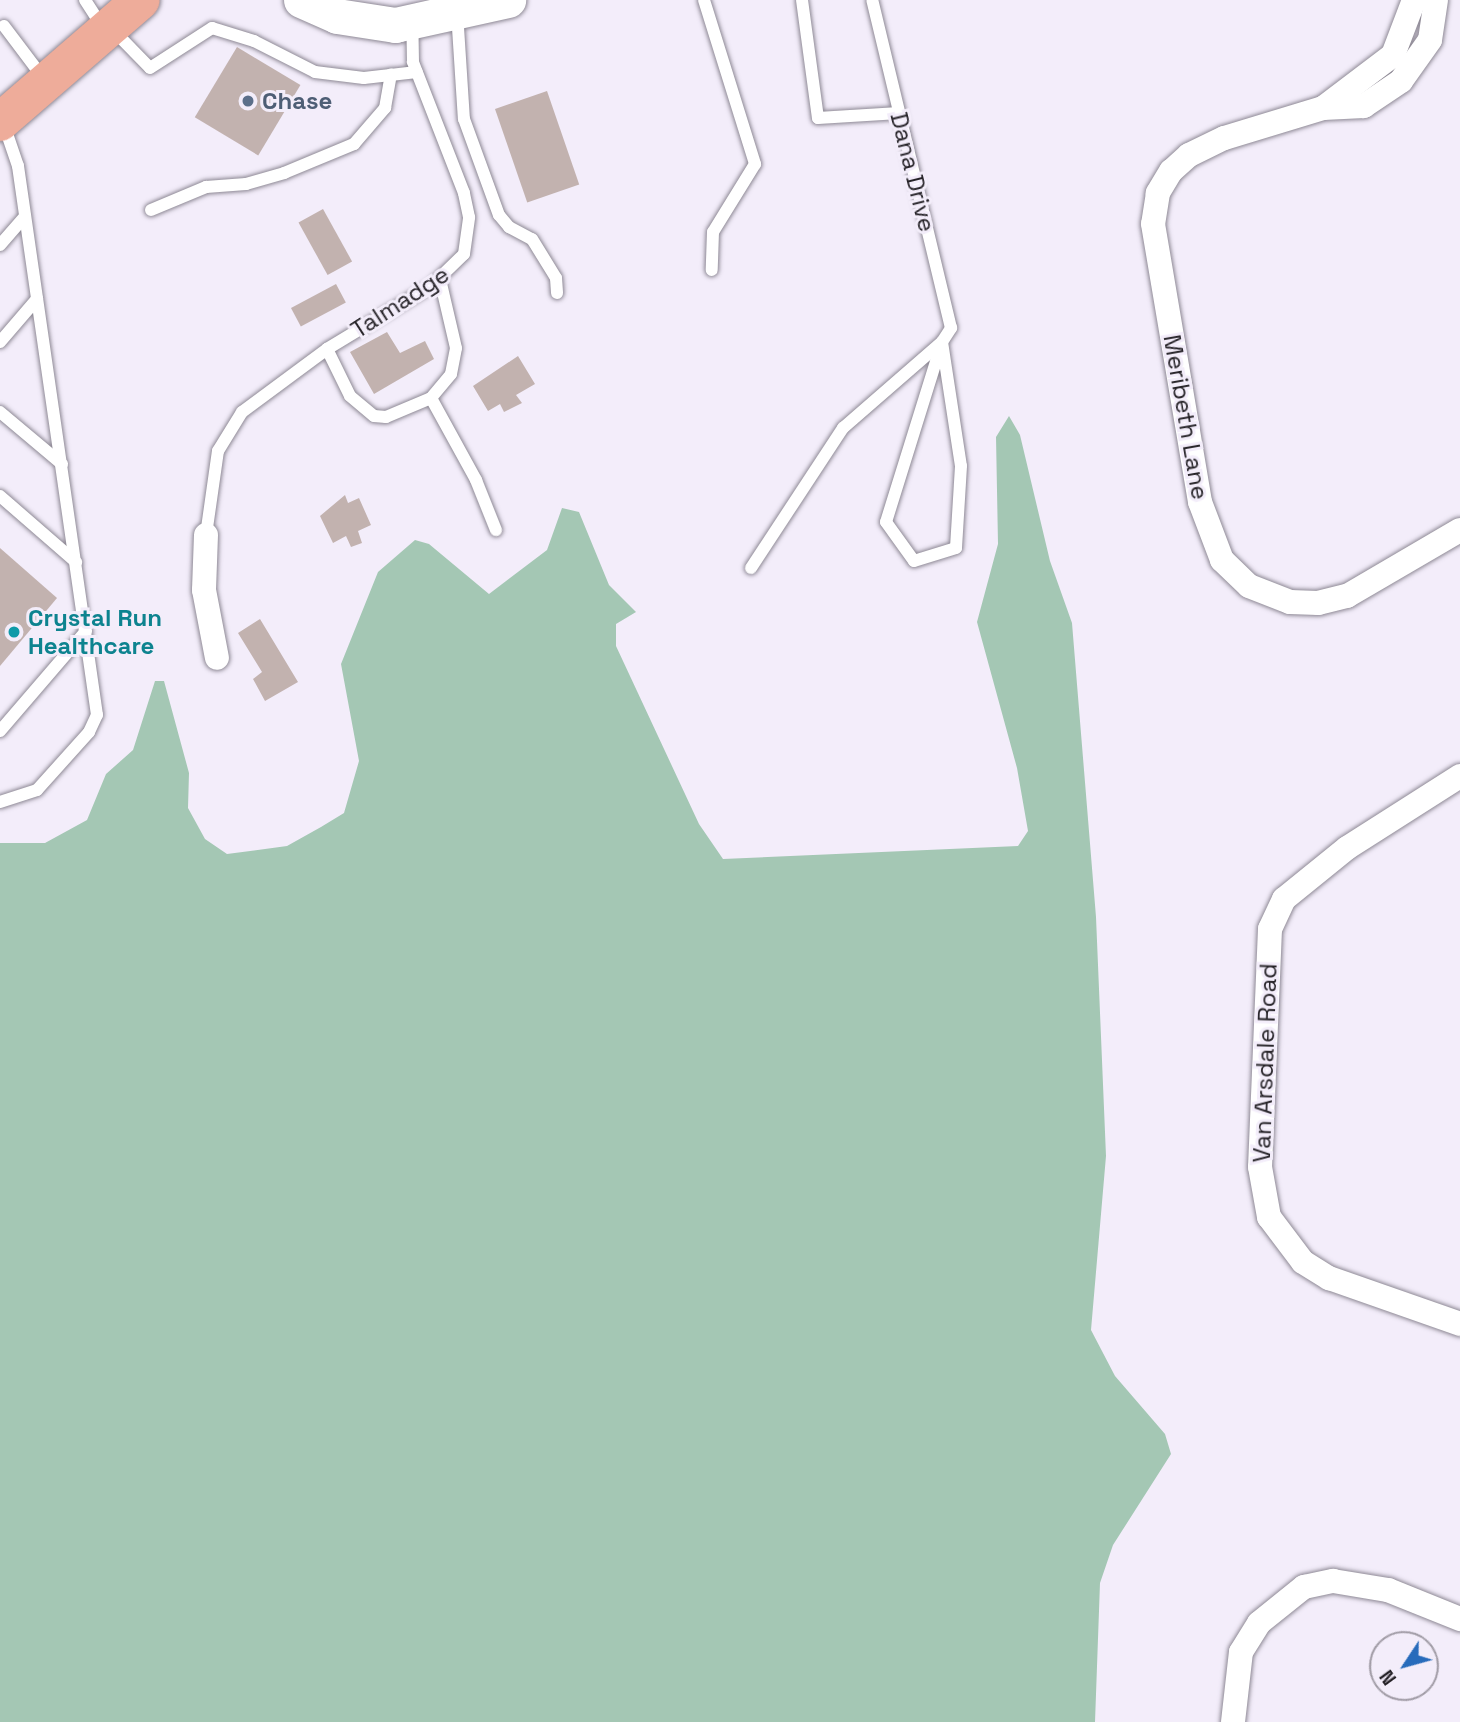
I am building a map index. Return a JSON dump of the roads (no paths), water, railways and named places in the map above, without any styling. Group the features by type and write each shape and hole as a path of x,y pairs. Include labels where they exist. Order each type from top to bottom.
{"main road":[{"path":"1,121 46,82 100,19 141,0"}],"street":[{"path":"301,0 353,20 412,23 504,1"},
{"name":"Meribeth Lane","path":"1323,108 1393,55 1414,0"},
{"name":"Meribeth Lane","path":"1436,0 1430,40 1401,81 1364,106 1323,108 1224,138 1189,155 1171,171 1158,193 1153,224 1209,530 1222,561 1249,586 1290,602 1318,603 1347,596 1460,530"},
{"path":"206,535 204,590 217,658"},
{"name":"Van Arsdale Road","path":"1460,776 1347,848 1284,899 1270,929 1260,1167 1269,1217 1303,1262 1329,1278 1460,1324"},
{"path":"1233,1722 1241,1652 1259,1623 1304,1587 1333,1581 1388,1590 1460,1619"}],"lane":[{"path":"704,0 755,164 713,232 712,270"},
{"path":"802,0 818,118 899,113"},
{"name":"Dana Drive","path":"872,0 951,328 943,342"},
{"path":"457,12 464,119 499,215 509,227 532,239 556,278 557,293"},
{"path":"100,19 150,68 212,28 254,41 315,72 391,75 417,72"},
{"name":"Talmadge","path":"206,535 225,436 242,412 327,349 440,279 464,254 469,217 443,129 417,72 412,23"},
{"path":"4,26 46,82"},
{"path":"151,210 206,187 246,184 284,173 354,144 384,108 391,75"},
{"path":"0,802 37,790 95,724 86,631 18,166 1,121"},
{"path":"0,245 25,216"},
{"path":"327,349 350,396 373,416 386,416 431,398 451,374 456,348 440,279"},
{"path":"0,342 37,299"},
{"path":"943,342 961,466 956,548 914,561 886,522 943,342"},
{"path":"751,568 843,428 943,342"},
{"path":"431,398 476,480 496,530"},
{"path":"0,412 62,464"},
{"path":"0,496 76,562"},
{"path":"0,731 86,631"}],"place":[{"name":"Chase","path":"248,101"},
{"name":"Crystal Run Healthcare","path":"14,632"}]}
